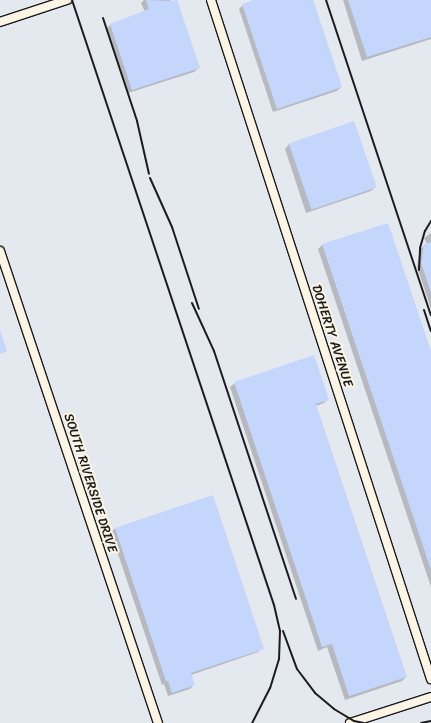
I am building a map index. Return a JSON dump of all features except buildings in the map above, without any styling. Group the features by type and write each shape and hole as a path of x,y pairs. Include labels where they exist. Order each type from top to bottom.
{"street":[{"path":"0,22 66,0"},
{"name":"DOHERTY AVENUE","path":"211,0 431,679"},
{"name":"SOUTH RIVERSIDE DRIVE","path":"0,251 158,723"},
{"path":"350,723 431,697"}],"shaded area":[{"path":"0,0 431,0 431,723 0,723"}],"railway":[{"path":"72,0 274,605 280,631 279,659 270,688 252,723"},
{"path":"326,0 431,315"},
{"path":"103,18 137,121 149,174"},
{"path":"150,178 172,227 199,309"},
{"path":"419,270 420,248 425,231 431,221"},
{"path":"192,303 214,351 296,599"},
{"path":"424,310 431,331"},
{"path":"283,631 297,669 315,693 334,709 354,721 364,723"},
{"path":"421,723 431,721"}]}
